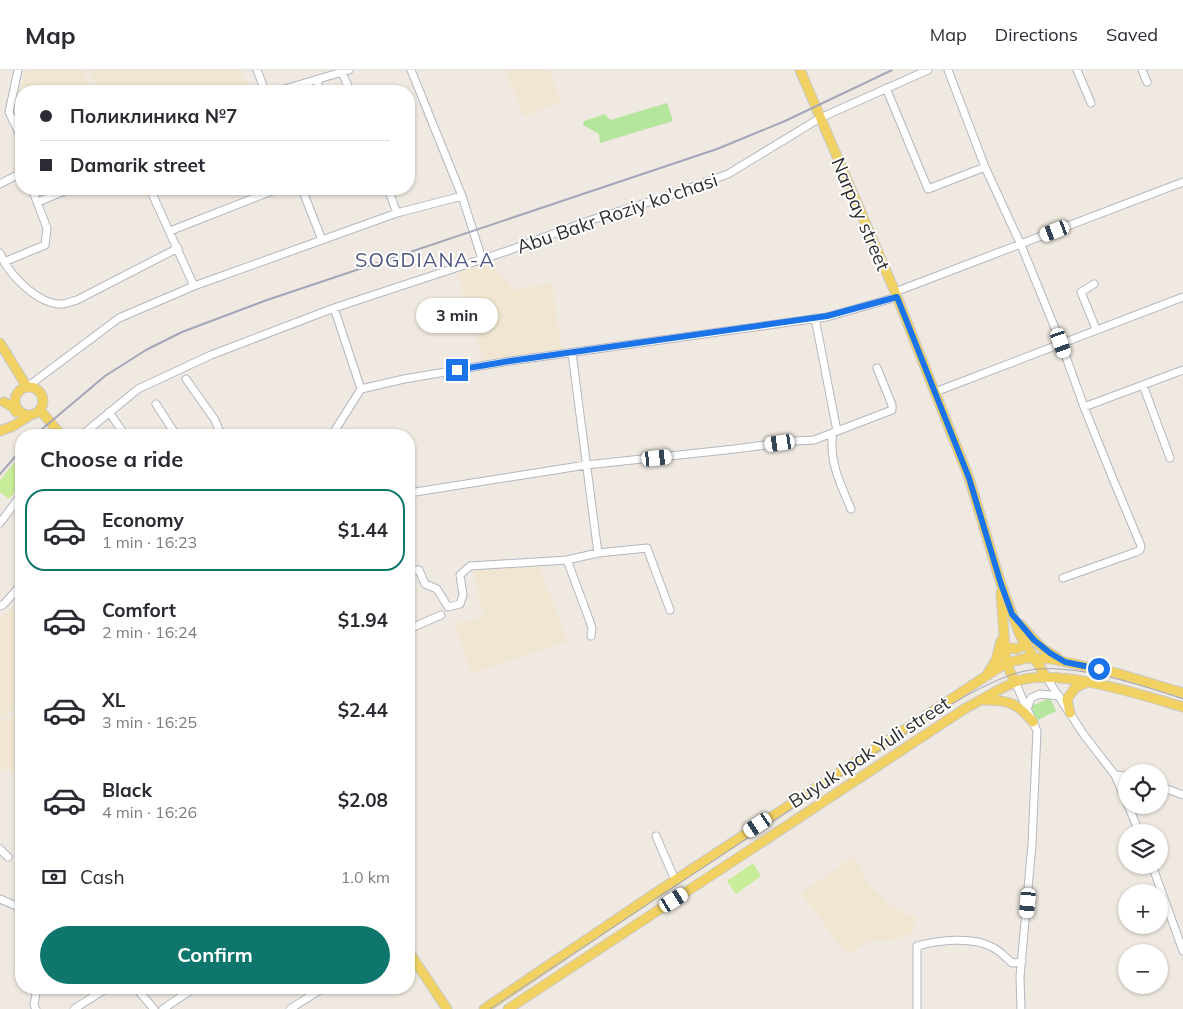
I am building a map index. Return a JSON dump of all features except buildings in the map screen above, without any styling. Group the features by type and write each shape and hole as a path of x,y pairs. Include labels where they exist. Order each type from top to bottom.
{"main road":[{"name":"Narpay street","path":"800,70 896,294 969,478 1012,614 1026,644 1046,677"},
{"path":"0,343 27,388"},
{"path":"0,431 14,426 40,410 43,402 40,393 27,388 20,390 15,397 2,403"},
{"path":"15,397 14,401 17,410 29,416"},
{"path":"2,403 14,408 16,411 17,416 14,426"},
{"path":"40,410 56,429"},
{"name":"Narpay street","path":"1001,584 1006,663"},
{"path":"1012,614 1023,629 1042,648 1065,662"},
{"path":"985,676 996,660 1003,624"},
{"path":"1004,648 1017,649 1026,644"},
{"path":"1016,682 1006,663 1017,659 1034,658 1065,662 1116,673 1183,693"},
{"name":"Buyuk Ipak Yuli street","path":"484,1009 675,880 1006,663"},
{"name":"Buyuk Ipak Yuli street","path":"508,1009 950,719 1016,682 1046,677 1086,682 1131,692 1183,707"},
{"path":"1070,713 1067,699 1075,688 1086,682"},
{"path":"981,700 1007,701 1017,705 1033,722"},
{"path":"415,961 447,1009"}],"street":[{"path":"15,124 9,112 18,70"},
{"path":"257,70 263,85"},
{"path":"411,70 462,196 482,259"},
{"name":"Abu Bakr Roziy ko'chasi","path":"89,429 138,389 203,358 334,308 728,174 820,118 928,70"},
{"path":"948,70 985,167 1021,245 1141,546 1140,550 1136,552 1062,578"},
{"path":"1077,70 1091,104"},
{"path":"1142,70 1147,82"},
{"path":"299,85 344,71 348,85"},
{"path":"316,80 318,85"},
{"path":"886,88 928,189 985,167"},
{"path":"0,109 9,112"},
{"path":"0,184 15,176"},
{"path":"336,429 360,389 500,363 827,316 896,294 1183,182"},
{"path":"4,262 45,245 47,228 35,195"},
{"path":"38,202 55,195"},
{"path":"153,195 194,286"},
{"path":"170,231 262,195"},
{"path":"304,195 322,240"},
{"path":"390,195 397,212"},
{"path":"27,388 119,318 194,286 397,212 462,196"},
{"path":"0,253 4,262 17,279 36,295 50,302 62,304 77,300 178,248"},
{"path":"1094,284 1081,292 1096,330"},
{"path":"935,392 1183,297"},
{"path":"334,308 360,389"},
{"path":"815,318 835,432 831,443 832,454 838,478 852,509"},
{"path":"572,353 598,553"},
{"path":"415,491 586,466 814,440 892,410 892,405 877,368"},
{"path":"1084,407 1183,370"},
{"path":"186,379 215,420 219,429"},
{"path":"1143,385 1170,458"},
{"path":"156,404 172,429"},
{"path":"109,412 121,429"},
{"path":"0,523 15,503"},
{"path":"415,570 419,570 426,584 437,589 448,607 460,604 463,596 460,575 470,566 567,560 598,553 647,548 670,610"},
{"path":"567,560 590,619 591,636"},
{"path":"0,606 15,592"},
{"path":"415,626 441,615"},
{"path":"1046,677 1118,783"},
{"path":"1016,682 1037,731 1032,844 1020,977 1021,1009"},
{"path":"1027,709 1031,698 1040,694 1059,696"},
{"path":"1168,789 1183,794"},
{"path":"656,836 675,880"},
{"path":"0,849 8,857"},
{"path":"1155,874 1183,951"},
{"path":"0,900 15,906"},
{"path":"917,1009 917,946 933,942 966,941 986,944 1000,952 1012,963 1022,962"},
{"path":"33,1008 36,994"},
{"path":"74,1009 98,994"},
{"path":"141,994 154,1009"},
{"path":"163,1009 185,994"},
{"path":"290,1009 314,994"}],"shaded area":[{"path":"26,70 83,70 90,85 22,85"},
{"path":"89,70 241,70 247,85 96,85"},
{"path":"505,70 549,70 562,101 524,117"},
{"path":"490,262 515,290 552,283 562,349 483,360 457,273"},
{"path":"538,562 567,641 476,672 470,670 454,624 484,617 473,571"},
{"path":"15,607 15,709 0,719 0,617"},
{"path":"15,713 15,777 10,770 0,769 0,723"},
{"path":"854,856 869,885 891,906 916,918 911,934 889,941 869,941 847,955 801,893"}],"green space":[{"path":"667,103 673,121 600,143 599,134 583,125 584,121 605,114 610,120"},
{"path":"15,462 15,492 9,499 0,492 0,480"},
{"path":"1050,698 1056,711 1036,721 1031,706"},
{"path":"753,863 761,876 736,894 727,881"}],"tram line":[{"path":"490,1009 922,722 986,685 1025,671 1062,669 1126,681 1183,699"}],"railway":[{"path":"42,429 105,376 146,350 182,332 267,300 717,149 785,121 892,70"},
{"path":"0,474 15,457"}],"district":[{"name":"SOGDIANA-А","path":"425,260"}],"route":[{"path":"457,370 827,316 897,297 969,478 1012,614 1023,629 1042,648 1065,662 1099,669"}]}
